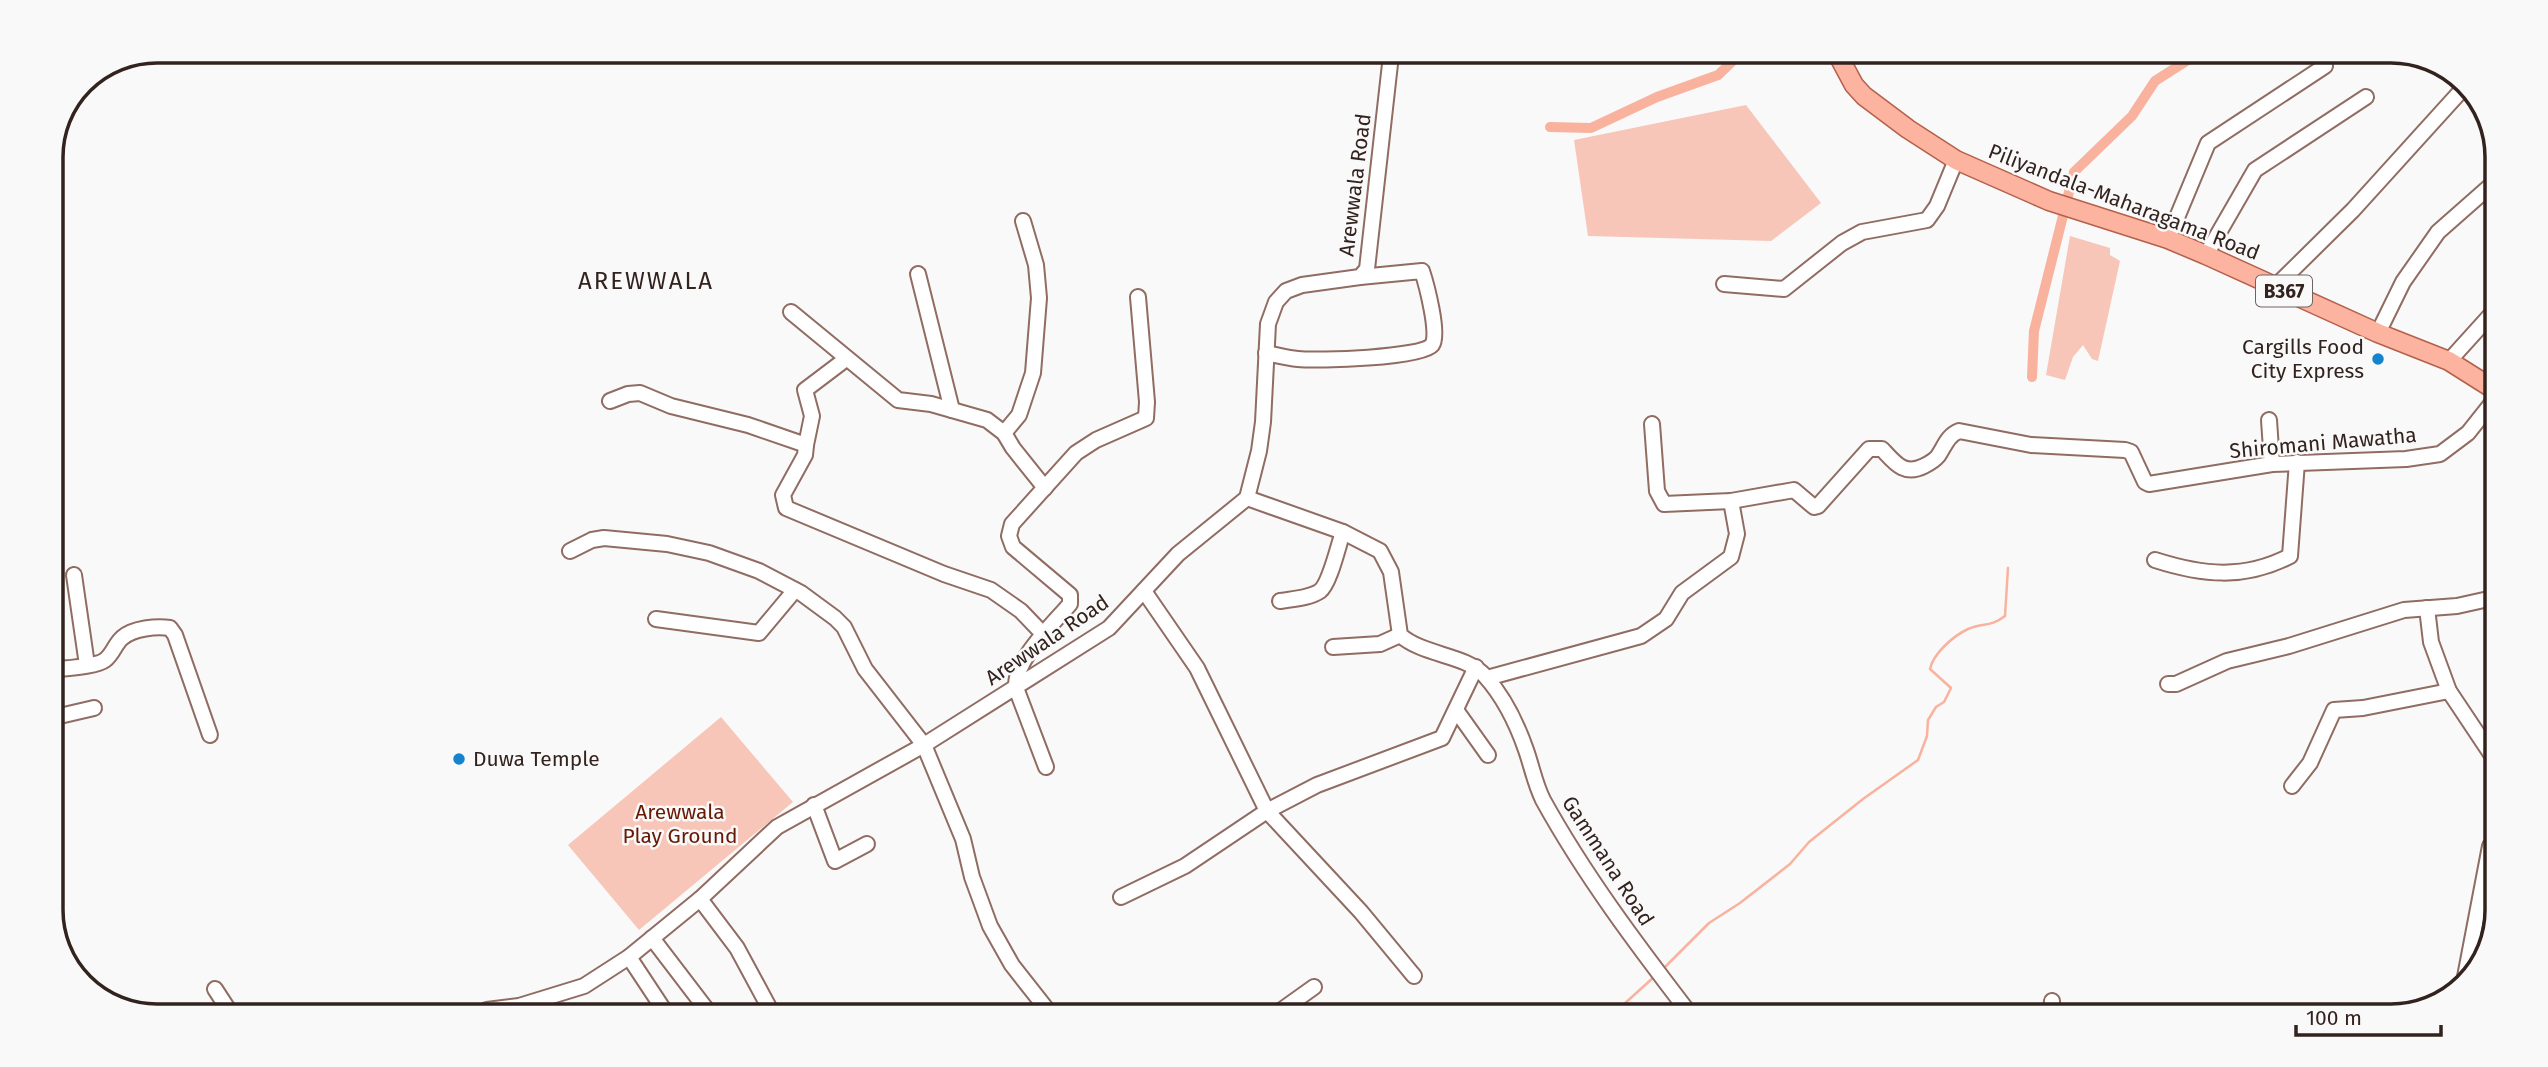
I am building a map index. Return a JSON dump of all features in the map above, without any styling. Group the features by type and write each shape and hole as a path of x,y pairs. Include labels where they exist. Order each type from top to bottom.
{"main road":[{"name":"Piliyandala-Maharagama Road","path":"1842,63 1854,85 1864,96 1908,130 1956,160 2065,206 2168,239 2206,255 2378,333 2449,361 2485,384"}],"street":[{"name":"Arewwala Road","path":"526,1004 584,986 629,957 700,899 777,827 924,745 1109,628 1178,554 1247,498 1259,451 1270,316 1276,302 1286,291 1302,285 1360,277 1367,269 1390,63"},
{"path":"2168,239 2208,143 2325,66"},
{"path":"2275,287 2353,210 2460,93"},
{"path":"2206,255 2255,170 2366,97"},
{"path":"1724,284 1784,289 1842,243 1862,232 1927,219 1937,206 1956,160"},
{"path":"2378,333 2403,282 2438,232 2485,191"},
{"path":"1004,433 1019,415 1033,373 1039,298 1036,265 1023,221"},
{"path":"1266,353 1299,359 1366,358 1422,351 1431,347 1434,342 1433,318 1422,271 1360,277"},
{"path":"918,274 952,410"},
{"path":"1046,767 1016,688 1016,679 1021,666 1070,604 1070,595 1013,547 1009,536 1012,524 1076,453 1096,440 1146,418 1138,297"},
{"path":"791,312 898,400 931,404 987,420 1004,433 1045,488"},
{"path":"2449,361 2485,321"},
{"path":"846,359 805,390 812,415 805,455 783,495 786,508 944,575 991,590 1021,611 1044,635"},
{"path":"610,401 628,394 640,393 671,406 748,425 806,445"},
{"name":"Shiromani Mawatha","path":"1652,424 1657,491 1664,504 1731,501 1794,490 1814,507 1818,506 1869,449 1882,449 1904,470 1916,470 1936,460 1951,434 1959,430 2031,445 2125,450 2131,453 2145,482 2149,484 2272,464 2406,459 2440,454 2468,433 2485,412"},
{"path":"2269,420 2272,464"},
{"path":"2155,560 2184,569 2234,574 2290,556 2297,462"},
{"path":"1247,498 1343,532 1380,551 1391,572 1400,635 1411,644 1481,673 1642,636 1666,619 1682,593 1731,557 1738,534 1731,501"},
{"path":"1280,601 1321,591 1343,532"},
{"path":"570,551 592,540 604,538 667,544 709,553 759,571 795,590 835,618 844,627 866,669 924,745 962,839 972,877 990,926 1012,965 1043,1004"},
{"path":"74,575 87,665"},
{"path":"656,620 760,633 795,590"},
{"path":"1144,591 1197,668 1266,811 1361,912 1414,976"},
{"path":"2168,684 2176,684 2227,661 2289,646 2404,610 2457,606 2485,600"},
{"path":"2427,608 2431,642 2449,691 2485,745"},
{"path":"63,668 107,659 122,637 133,632 170,628 175,635 210,735"},
{"path":"1333,647 1380,644 1400,635"},
{"path":"1121,897 1185,866 1266,811 1317,785 1442,738 1481,673"},
{"name":"Gammana Road","path":"1481,673 1513,718 1536,787 1572,852 1682,1004"},
{"path":"2292,786 2310,763 2334,710 2363,708 2449,691"},
{"path":"63,715 94,708"},
{"path":"1457,710 1489,755"},
{"path":"814,805 835,861 867,844"},
{"path":"700,899 737,948 767,1004"},
{"path":"2470,961 2484,906"},
{"path":"652,938 702,1004"},
{"path":"629,957 660,1004"},
{"path":"1290,1004 1314,987"},
{"path":"215,989 225,1004"}],"green space":[{"path":"1746,105 1821,203 1771,241 1588,236 1574,140"},
{"path":"2070,236 2110,248 2110,255 2120,261 2098,361 2092,359 2083,345 2073,357 2065,380 2046,375"},
{"name":"Arewwala Play Ground","path":"721,717 793,802 639,930 568,845"}],"waterway":[{"path":"1550,127 1591,128 1657,97 1718,75 1731,63"},
{"path":"2032,377 2034,331 2074,172 2132,116 2155,81 2183,63"},
{"path":"1662,970 1709,923 1740,903 1790,864 1809,842 1918,760 1927,736 1928,720 1936,707 1944,702 1951,688 1930,669 1932,663 1945,646 1962,632 1995,622 2005,616 2008,568"},
{"path":"1624,1004 1654,977"}],"place":[{"name":"Cargills Food City Express","path":"2378,359"},
{"name":"Duwa Temple","path":"459,759"}],"district":[{"name":"AREWWALA","path":"646,281"}]}
